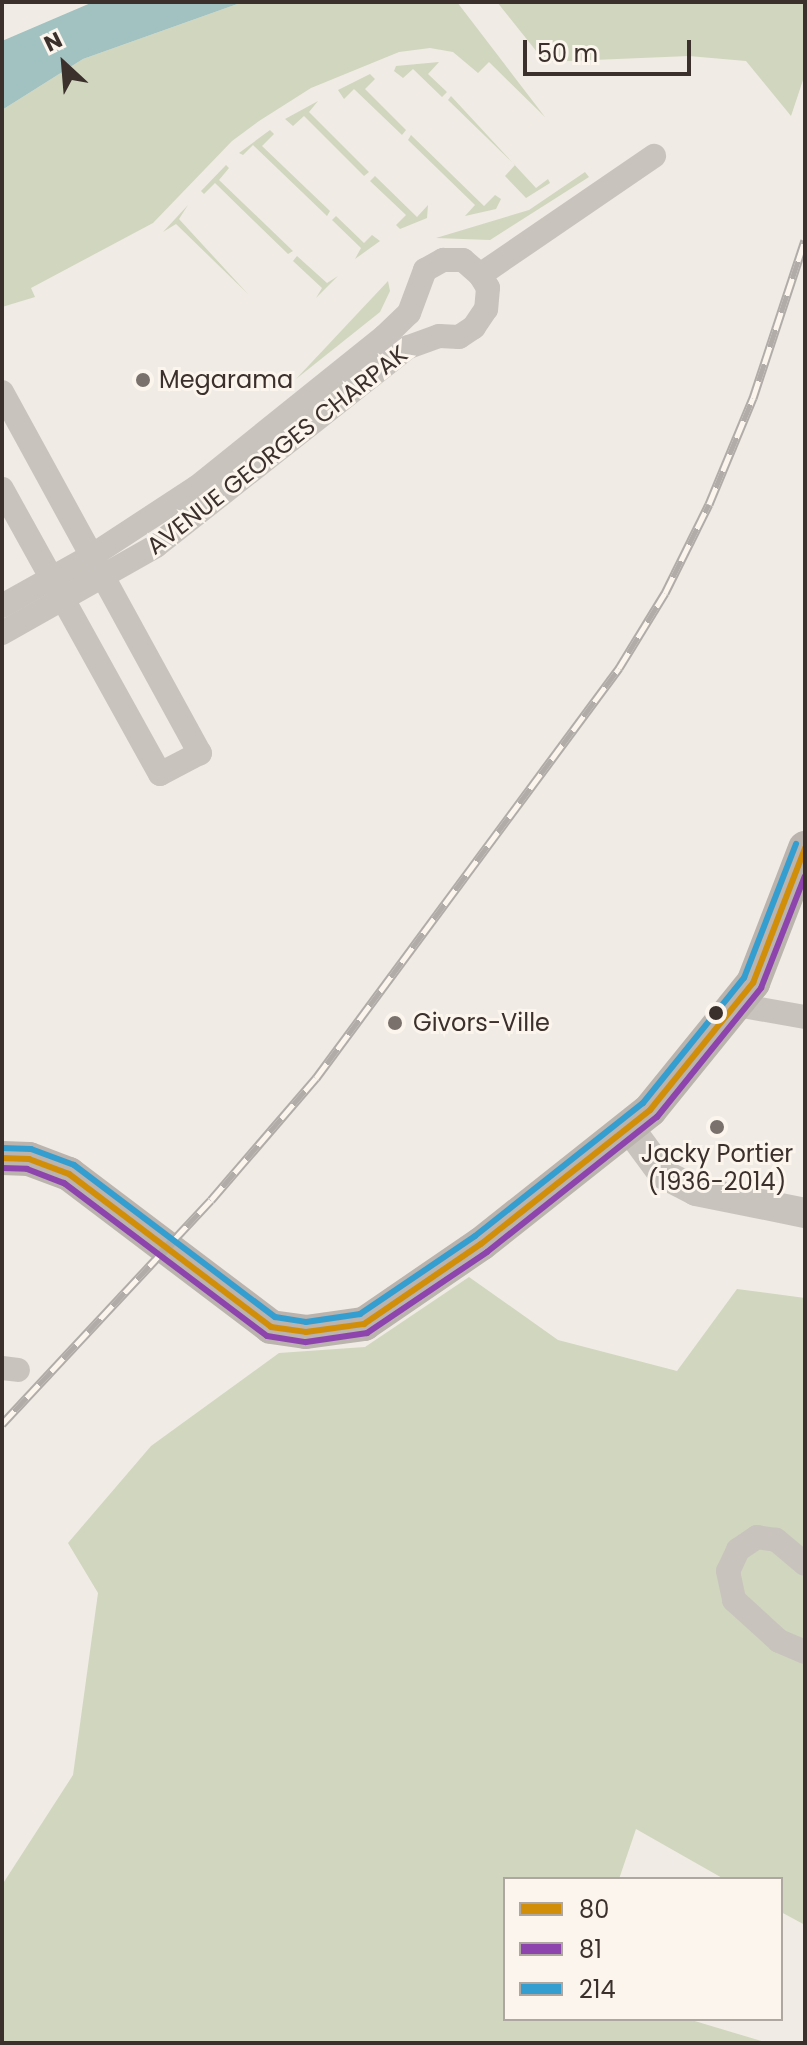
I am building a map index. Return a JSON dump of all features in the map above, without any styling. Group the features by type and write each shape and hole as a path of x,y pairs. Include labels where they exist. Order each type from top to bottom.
{"main road":[{"path":"2,1158 46,1163 98,1194 253,1316 288,1331 329,1331 364,1324 481,1244 630,1129 753,983 805,848"}],"street":[{"path":"480,275 654,156"},
{"name":"AVENUE GEORGES CHARPAK","path":"2,606 57,590 105,577 227,494 408,347 439,336 459,337 474,327 486,309 488,288 480,275 463,260 443,260 425,270 409,313 385,336 197,487 93,555 57,590 2,633"},
{"path":"2,392 200,753 160,774 2,489"},
{"path":"737,1005 805,1017"},
{"path":"630,1129 663,1174 696,1191 805,1213"},
{"path":"805,1564 776,1540 757,1537 738,1550 728,1571 734,1600 779,1641 805,1652"}],"green space":[{"path":"243,2 457,2 545,117 489,62 478,73 453,52 430,48 399,52 311,88 259,121 232,141 153,223 31,288 35,297 2,307 2,110 83,59"},
{"path":"497,2 805,2 805,74 791,116 746,61 689,56 545,62"},
{"path":"439,62 428,74 447,92 442,97 413,69 403,78 394,71 396,66"},
{"path":"370,74 375,79 365,89 406,130 402,135 354,89 344,99 338,90"},
{"path":"451,96 513,163 448,100"},
{"path":"318,101 309,112 369,172 364,176 304,116 293,126 285,119"},
{"path":"270,130 274,134 262,146 330,211 327,216 253,145 243,155 239,153"},
{"path":"411,135 484,206 495,195 501,199 496,209 465,216 475,205 408,140"},
{"path":"226,165 229,168 219,180 293,251 288,254 215,183 204,194 201,191"},
{"path":"515,165 536,188 548,179 550,183 526,198 505,176"},
{"path":"585,172 589,177 490,240 436,238 529,210"},
{"path":"375,176 417,217 428,205 427,218 400,229 396,225 406,215 370,181"},
{"path":"188,205 179,219 248,294 176,224 163,232"},
{"path":"336,216 364,243 372,235 380,241 355,259 361,248 332,220"},
{"path":"297,256 327,283 338,276 316,298 322,288 293,261"},
{"path":"388,281 390,291 380,312 296,379"},
{"path":"469,1277 558,1340 677,1371 737,1289 805,1298 805,1925 783,1913 783,1877 720,1877 636,1829 620,1877 503,1877 503,2021 695,2021 768,2043 2,2043 2,1885 73,1775 98,1593 68,1543 151,1446 279,1353 365,1347"}],"water":[{"path":"93,2 243,2 83,59 2,110 2,41"}],"railway":[{"path":"2,1424 211,1200 316,1078 619,668 665,593 709,504 753,398 805,240"}],"transit line":[{"name":"214","path":"2,1148 31,1149 74,1165 275,1317 306,1322 360,1314 475,1236 643,1103 744,978 796,844"},
{"name":"80","path":"2,1158 29,1159 69,1174 271,1327 306,1332 364,1324 481,1244 650,1110 753,983 805,848"},
{"name":"81","path":"2,1168 27,1169 64,1183 267,1336 306,1342 367,1333 487,1252 657,1117 761,988 805,876"}],"place":[{"name":"Megarama","path":"143,380"},
{"name":"Givors-Ville","path":"395,1023"},
{"name":"Jacky Portier (1936-2014)","path":"717,1127"}]}
